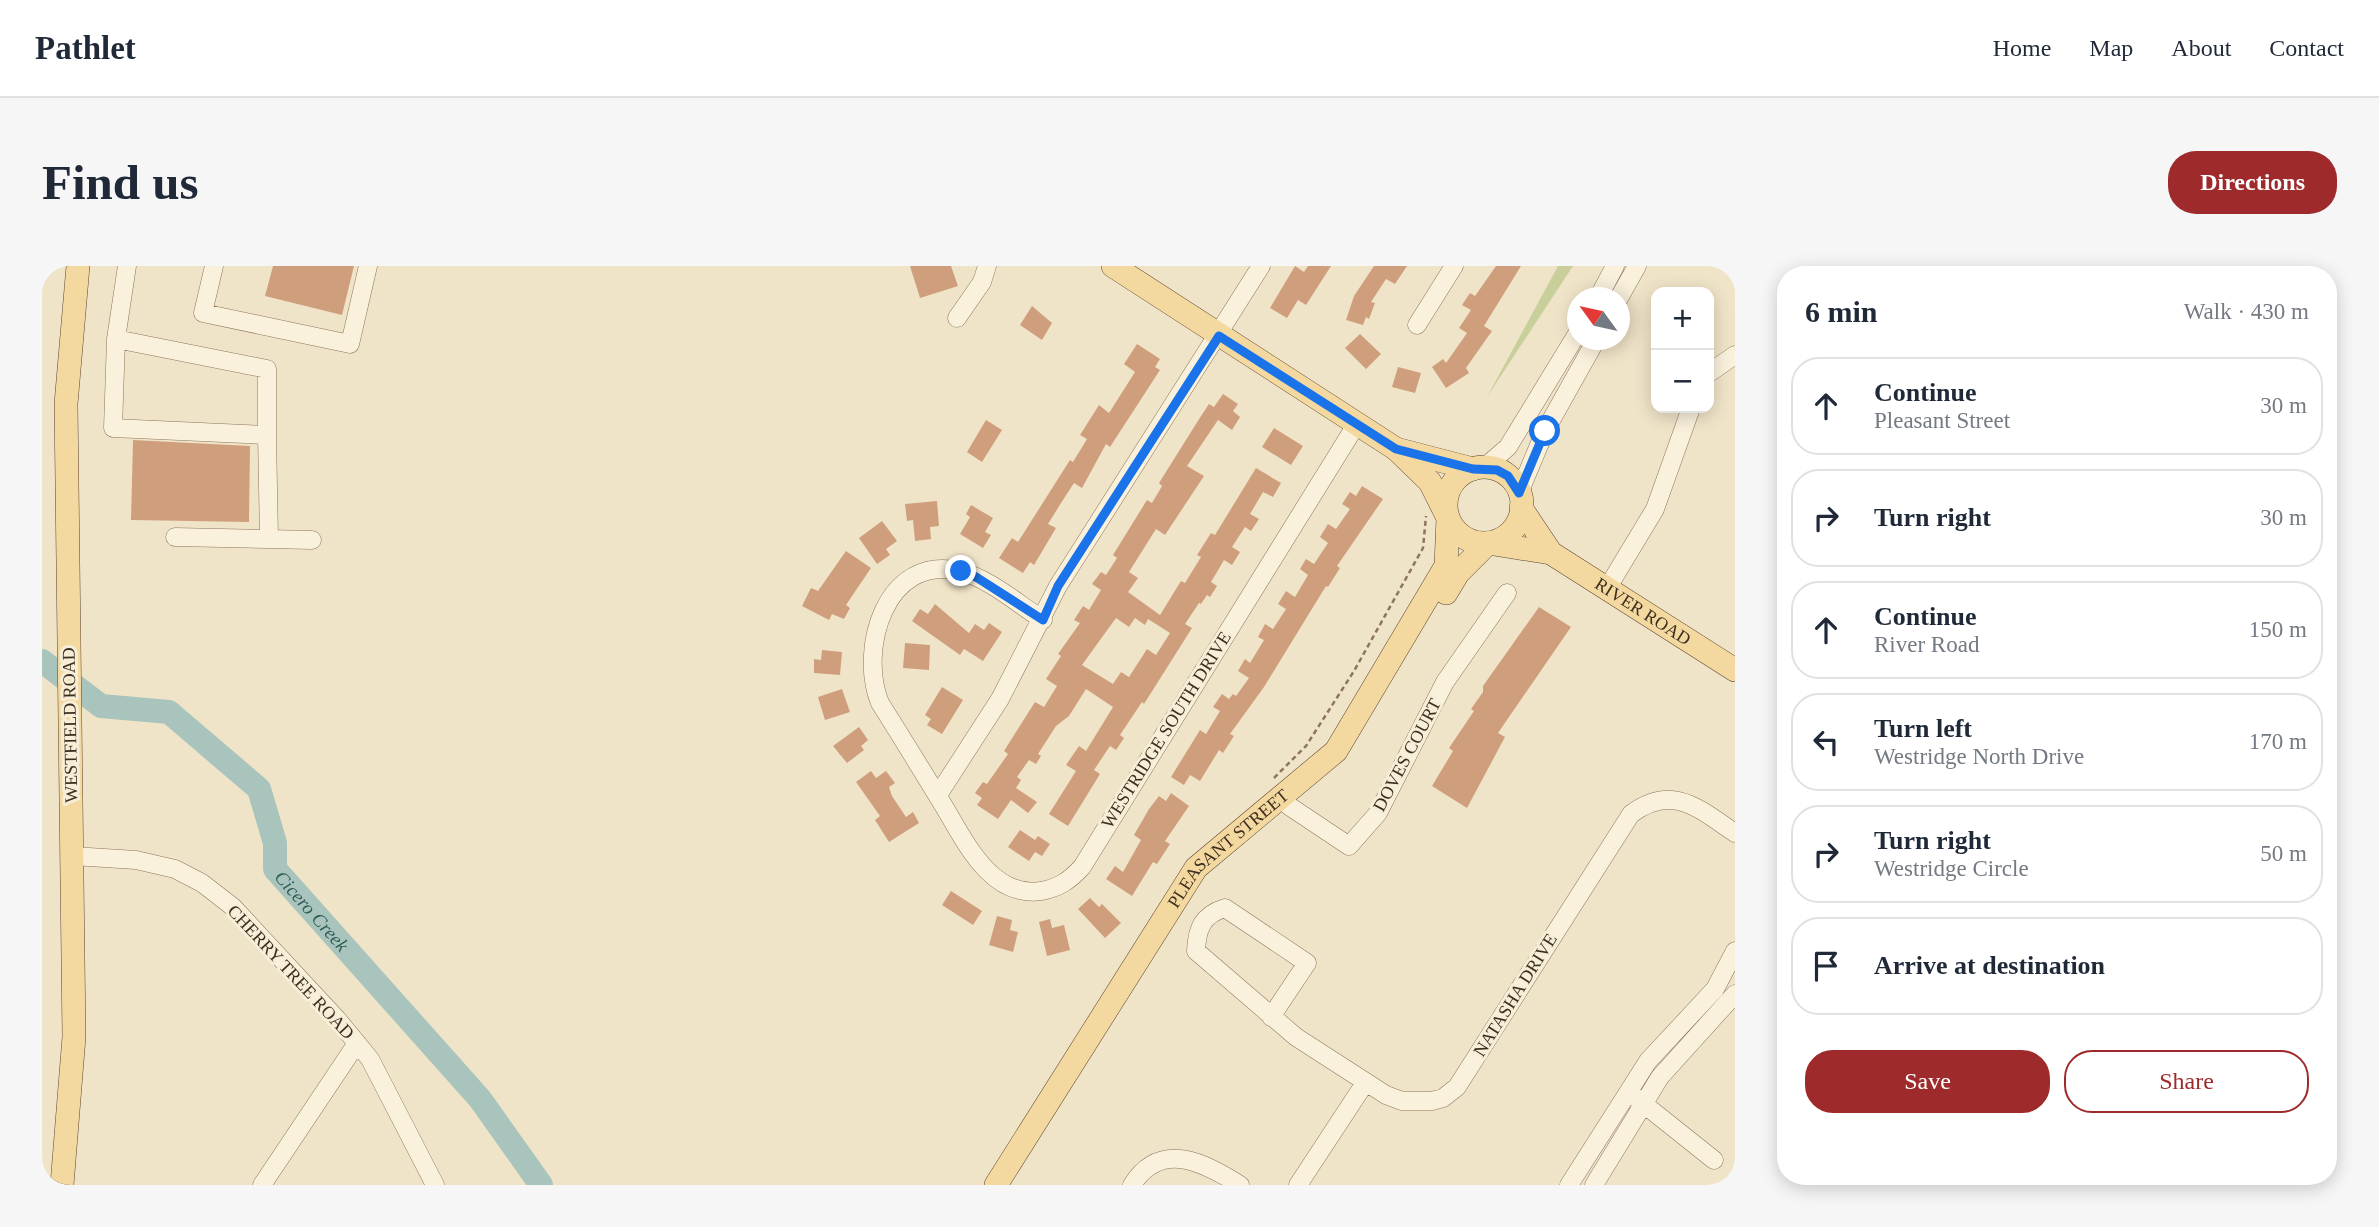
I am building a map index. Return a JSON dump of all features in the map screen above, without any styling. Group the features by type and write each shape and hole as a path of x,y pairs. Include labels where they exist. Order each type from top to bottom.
{"main road":[{"name":"WESTFIELD ROAD","path":"62,1185 74,1037 73,856 65,530 66,404 78,266"},
{"path":"1113,266 1396,449 1430,482 1448,517 1463,537 1488,543 1511,531 1520,501 1508,476 1396,449"},
{"path":"1448,517 1448,493 1462,474 1479,468"},
{"name":"RIVER ROAD","path":"1520,501 1550,553"},
{"name":"PLEASANT STREET","path":"1012,1185 1209,873 1287,801 1336,751 1446,566 1448,517"},
{"name":"RIVER ROAD","path":"1488,543 1550,553 1730,662"},
{"name":"PLEASANT STREET","path":"996,1185 1196,869 1347,760 1458,573 1488,543"}],"street":[{"path":"127,266 116,339 113,428 267,435"},
{"path":"214,266 203,313 350,344 368,266"},
{"path":"957,318 984,274 971,266"},
{"path":"938,796 1000,699 1043,620 1058,586 1261,266"},
{"path":"1417,325 1454,266"},
{"path":"1604,287 1615,266"},
{"path":"1625,287 1637,266"},
{"path":"1479,468 1508,447 1567,338"},
{"path":"116,339 267,369 269,539"},
{"path":"1520,501 1545,431 1590,350"},
{"path":"1714,370 1735,355"},
{"path":"1608,587 1656,509 1689,413"},
{"name":"WESTRIDGE SOUTH DRIVE","path":"1043,620 976,577 943,568 911,578 897,589 885,607 873,648 874,689 975,855 996,879 1018,890 1032,892 1059,886 1072,878 1082,867 1356,425"},
{"path":"175,537 312,540"},
{"name":"DOVES COURT","path":"1287,801 1349,846 1378,813 1445,682 1507,593"},
{"name":"NATASHA DRIVE","path":"1270,1017 1307,963 1225,908 1210,912 1197,930 1196,951 1270,1017 1386,1095 1417,1103 1443,1098 1457,1087 1621,827 1643,805 1657,800 1689,803 1735,833"},
{"name":"CHERRY TREE ROAD","path":"73,856 103,856 157,864 202,883 252,925 357,1043 403,1118 435,1185"},
{"path":"1569,1185 1648,1062 1715,989 1735,951"},
{"path":"1594,1185 1660,1077 1734,997 1715,989"},
{"path":"262,1185 357,1043"},
{"path":"1297,1185 1365,1083"},
{"path":"1628,1092 1714,1160"},
{"path":"1132,1185 1138,1176 1154,1164 1182,1157 1206,1163 1240,1185"}],"green space":[{"path":"1558,266 1573,266 1487,397"}],"building":[{"path":"273,266 354,266 342,315 265,296"},
{"path":"910,266 951,266 958,286 920,298"},
{"path":"1295,266 1304,272 1308,266 1331,266 1306,305 1298,300 1287,318 1270,308"},
{"path":"1374,266 1407,266 1395,284 1386,279 1371,302 1375,303 1369,319 1366,317 1363,325 1346,320 1354,296"},
{"path":"1496,266 1521,266 1484,326 1492,331 1466,368 1469,373 1446,388 1432,367 1443,359 1446,363 1467,333 1459,328 1471,310 1462,305 1470,293 1475,296"},
{"path":"1032,306 1052,323 1042,340 1020,325"},
{"path":"1360,334 1381,354 1366,369 1345,348"},
{"path":"1137,344 1160,359 1155,367 1160,370 1110,447 1106,444 1082,488 1074,483 1048,524 1056,528 1034,565 1030,562 1023,573 999,558 1012,538 1018,542 1070,460 1073,462 1087,439 1080,435 1099,405 1109,413 1135,372 1124,364"},
{"path":"1398,367 1421,373 1415,393 1392,387"},
{"path":"1223,394 1238,404 1233,411 1240,417 1232,430 1218,420 1187,466 1204,476 1165,535 1156,529 1129,572 1138,578 1128,592 1160,615 1181,581 1185,583 1201,557 1197,555 1211,533 1215,535 1256,468 1281,483 1273,497 1263,492 1250,514 1259,519 1251,531 1245,527 1232,547 1240,552 1232,565 1224,560 1211,582 1217,586 1210,597 1207,595 1201,604 1199,603 1185,624 1192,628 1144,704 1142,702 1120,735 1124,738 1116,750 1110,746 1094,770 1100,774 1068,826 1049,814 1076,771 1066,765 1079,746 1086,751 1113,707 1086,689 1069,716 1056,726 1038,754 1041,756 1036,764 1029,760 1017,777 1021,780 1016,788 1037,802 1028,813 1011,800 998,819 977,805 982,798 975,793 983,782 987,784 1008,754 1004,751 1035,702 1044,707 1057,686 1046,679 1061,656 1058,654 1080,623 1074,620 1083,606 1089,610 1101,590 1092,584 1101,572 1106,575 1117,558 1113,555 1147,500 1152,503 1162,486 1159,483 1201,416 1209,404 1214,407","holes":["1116,618 1129,627 1135,618 1145,625 1148,619 1170,633 1156,655 1147,649 1129,677 1121,672 1113,684 1082,665"]},
{"path":"986,420 1002,430 982,462 967,452"},
{"path":"1274,428 1303,446 1291,465 1262,447"},
{"path":"133,440 250,446 249,522 131,520"},
{"path":"1362,486 1383,499 1337,566 1340,568 1328,587 1326,586 1264,687 1230,734 1234,736 1223,753 1219,750 1200,781 1190,775 1184,785 1171,777 1200,730 1206,734 1220,711 1213,707 1222,694 1229,699 1233,694 1236,696 1249,678 1238,671 1245,659 1250,663 1264,640 1258,637 1265,624 1273,629 1286,609 1278,604 1286,591 1295,597 1308,575 1300,569 1306,559 1314,564 1328,543 1320,537 1328,524 1336,529 1350,509 1342,504 1350,492 1356,496"},
{"path":"937,501 939,526 930,527 931,539 915,541 913,520 907,521 905,504"},
{"path":"971,505 993,518 985,532 991,535 983,548 960,534 970,517 966,514"},
{"path":"882,521 897,541 886,549 890,555 877,564 859,538"},
{"path":"846,551 871,568 846,605 850,608 844,619 832,614 829,620 802,606 811,588 818,591"},
{"path":"935,604 969,633 975,624 984,630 989,623 1002,632 983,661 964,649 960,655 912,621 920,609 928,614"},
{"path":"1539,607 1571,627 1498,733 1505,737 1467,808 1432,786 1453,751 1449,748 1474,711 1471,709 1483,692 1483,686"},
{"path":"905,643 930,645 929,670 903,668"},
{"path":"822,650 842,652 840,675 814,673 814,659 821,660"},
{"path":"942,687 963,700 942,734 927,725 931,719 925,715"},
{"path":"842,689 850,712 825,720 818,697"},
{"path":"859,727 868,740 861,746 864,750 847,763 833,746"},
{"path":"871,771 876,778 886,771 895,783 889,787 892,796 906,817 913,812 919,823 889,842 875,820 880,816 856,782"},
{"path":"1171,793 1189,806 1165,841 1170,844 1157,864 1153,862 1132,896 1106,879 1115,866 1123,872 1141,840 1134,835 1149,809 1159,796 1166,801"},
{"path":"1020,830 1035,840 1038,836 1050,844 1042,856 1035,852 1029,861 1008,847"},
{"path":"951,891 982,911 973,925 942,905"},
{"path":"1090,898 1099,907 1102,904 1121,923 1105,938 1078,909"},
{"path":"997,916 1012,920 1010,930 1018,932 1013,952 989,945"},
{"path":"1050,919 1052,928 1064,925 1070,950 1047,956 1039,922"}],"waterway":[{"name":"Cicero Creek","path":"42,661 101,706 169,712 259,789 275,843 275,869 480,1099 541,1185"}],"route":[{"path":"961,571 976,577 1043,620 1058,586 1219,336 1396,449 1473,469 1485,467 1497,470 1508,476 1519,493 1545,431"}]}
